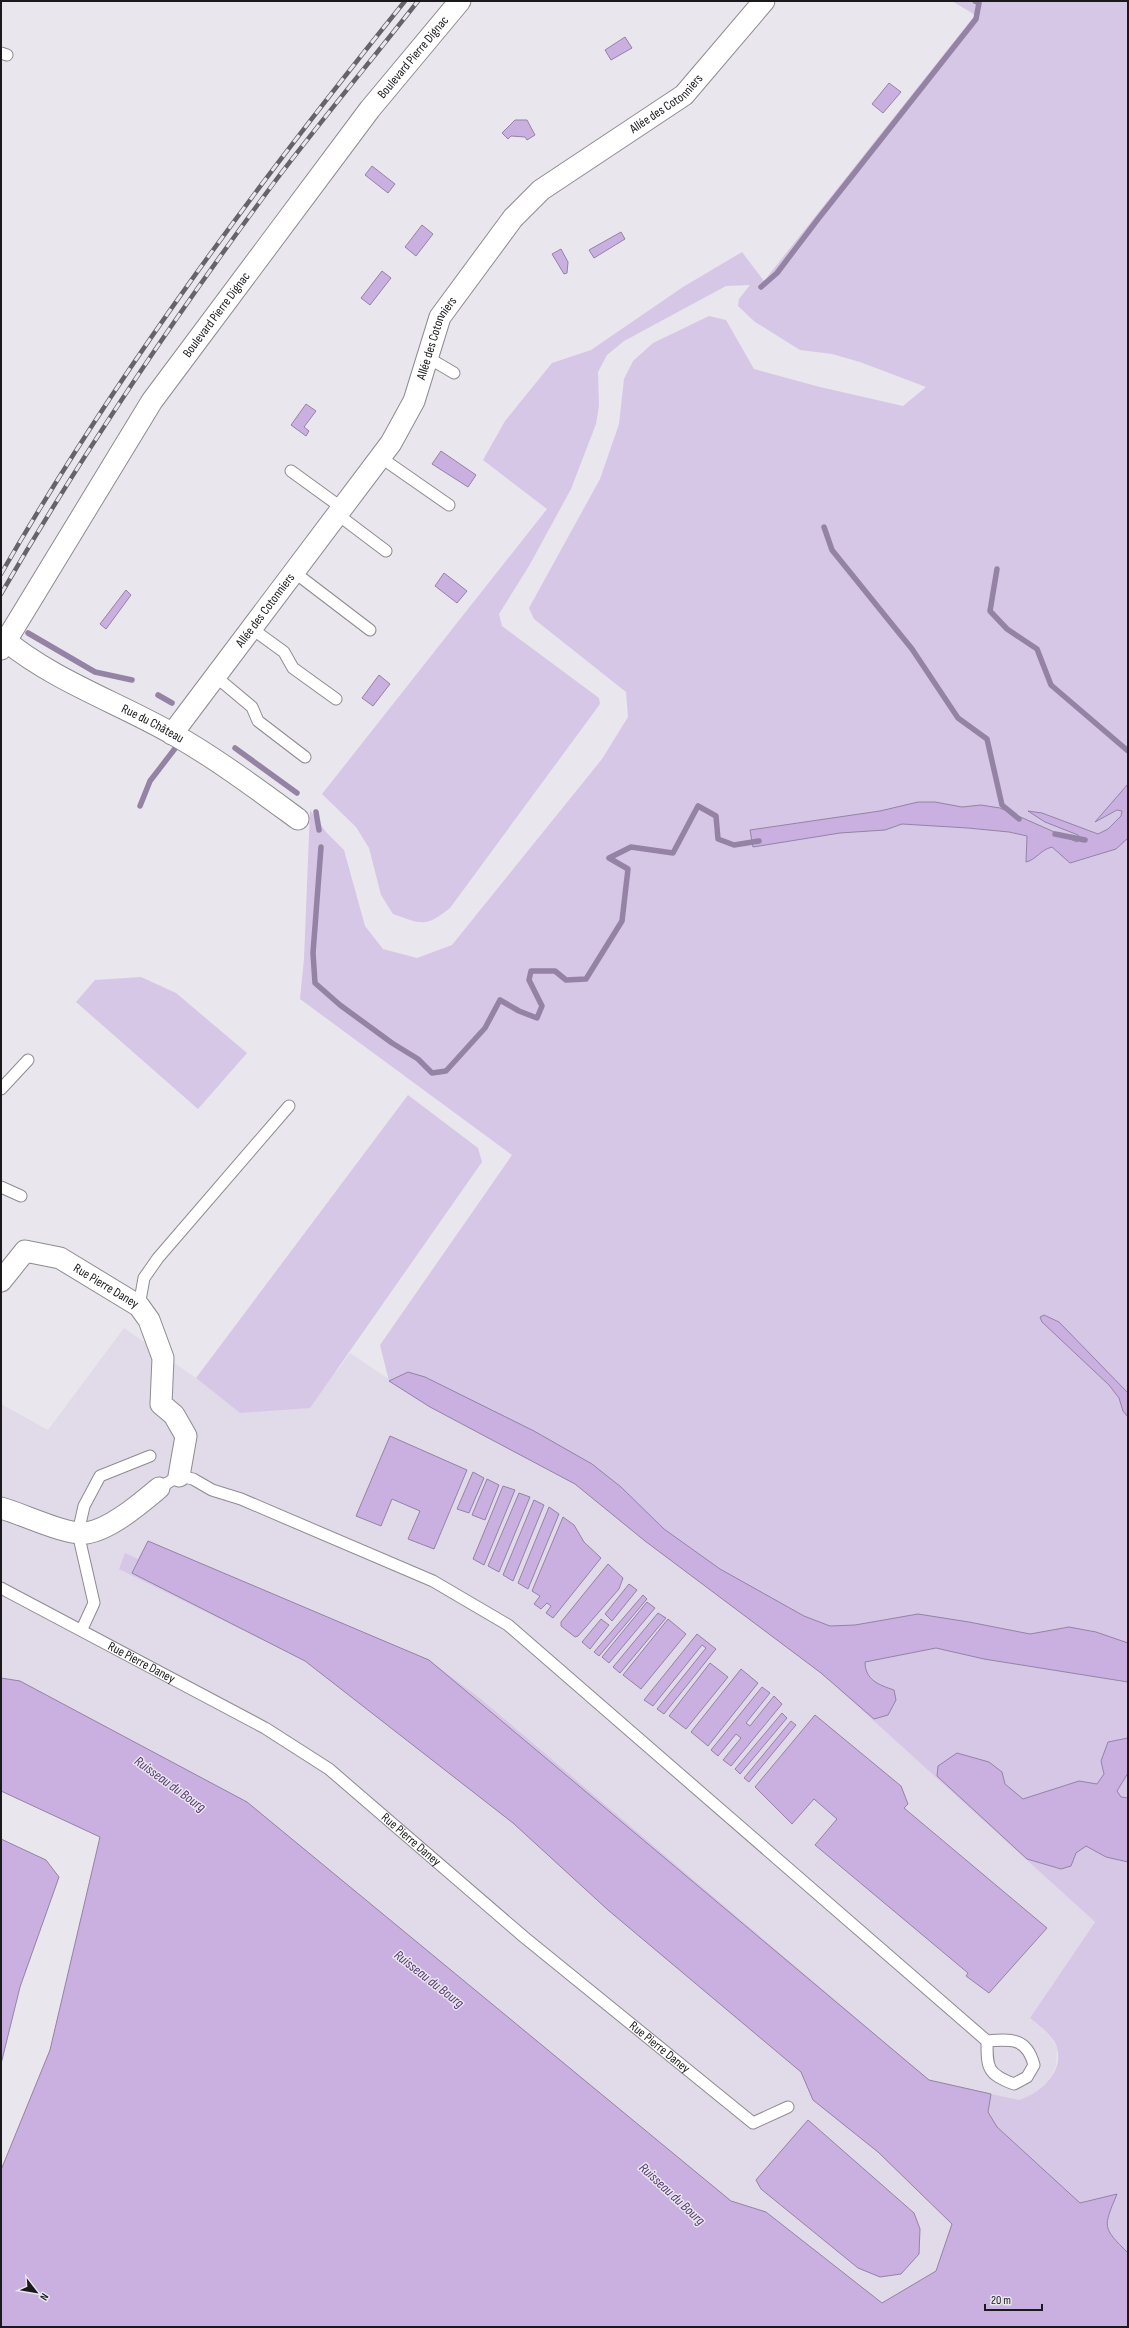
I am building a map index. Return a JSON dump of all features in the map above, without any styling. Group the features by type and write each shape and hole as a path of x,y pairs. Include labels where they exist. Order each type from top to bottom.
{"street":[{"name":"Boulevard Pierre Dignac","path":"2,643 152,401 370,109 460,1"},
{"name":"Allée des Cotonniers","path":"172,734 391,443 414,401 440,317 513,218 541,190 684,95 764,1"},
{"name":"Rue du Château","path":"2,643 67,682 172,734 235,772 298,819"},
{"name":"Rue Pierre Daney","path":"1,1281 25,1251 60,1258 139,1306 149,1320 163,1358 161,1404 174,1415 186,1436 179,1476"},
{"path":"1,1508 78,1532 87,1533 107,1526 159,1488"}],"lane":[{"path":"427,357 454,374"},
{"path":"380,457 449,505"},
{"path":"291,471 386,550"},
{"path":"294,572 370,630"},
{"path":"251,628 284,652 293,668 336,699"},
{"path":"215,676 252,708 258,721 305,757"},
{"path":"1,1089 28,1060"},
{"path":"139,1306 144,1278 158,1258 289,1106"},
{"path":"1,1187 21,1196"},
{"path":"82,1629 94,1603 78,1532 84,1506 100,1476 150,1456"},
{"path":"159,1488 179,1476 193,1479 212,1490 248,1502 433,1581 508,1625 987,2041 1007,2040 1024,2044 1031,2053 1034,2065 1027,2077 1014,2084 996,2077 987,2062 987,2041"},
{"name":"Rue Pierre Daney","path":"1,1588 82,1629 266,1728 329,1769 524,1937 753,2123 788,2107"}],"shaded area":[{"path":"952,1 1128,1 1128,2327 808,2327 1,1678 20,1681 247,1802 731,2201 766,2212 882,2303 936,2271 952,2224 878,2152 813,2100 801,2072 608,1910 513,1823 305,1661 119,1569 125,1553 138,1559 148,1541 429,1660 482,1700 929,2080 1019,2100 1035,2093 1054,2073 1058,2057 1057,2048 1053,2039 1030,2018 1095,1922 821,1673 645,1541 575,1484 430,1407 389,1381 380,1345 512,1155 300,999 304,959 310,810 326,832 344,850 365,926 383,949 417,958 452,945 602,759 628,717 626,692 534,619 529,608 600,479 619,424 624,379 633,361 653,343 709,316 726,320 754,369 820,387 903,406 926,387 860,362 832,354 800,350 755,322 738,306 739,299 750,285 726,286 624,341 607,355 598,372 599,406 596,424 571,489 529,566 499,614 502,626 599,698 600,704 450,908 435,919 423,922 417,922 393,914 381,895 369,848 356,827 322,794 547,509 483,460 505,421 552,363 591,350 683,287 742,252 764,281 975,15"},
{"path":"141,977 176,993 247,1053 198,1109 76,1002 95,980"},
{"path":"408,1095 478,1148 482,1162 310,1408 240,1413 196,1378"},
{"path":"124,1328 196,1378 240,1413 337,1371 350,1353 430,1407 575,1484 645,1541 821,1673 1095,1922 1030,2018 1050,2036 1057,2048 1056,2066 1048,2083 1031,2097 1019,2100 929,2080 429,1660 240,1629 305,1661 513,1823 608,1910 801,2072 813,2100 878,2152 952,2224 936,2271 883,2303 766,2212 731,2201 247,1802 20,1681 1,1678 1,1404 48,1430"}],"water":[{"path":"625,37 632,48 611,60 605,50"},
{"path":"889,83 901,92 883,113 872,104"},
{"path":"515,120 527,120 535,135 527,140 525,137 511,136 508,139 502,133"},
{"path":"372,166 395,184 388,193 365,175"},
{"path":"422,225 433,234 416,256 405,247"},
{"path":"621,232 625,239 594,258 589,250"},
{"path":"561,249 568,262 567,273 564,274 552,254"},
{"path":"382,271 391,278 370,305 361,298"},
{"path":"306,404 316,411 304,427 309,431 306,436 291,425"},
{"path":"441,451 476,475 468,487 432,464"},
{"path":"444,573 467,591 457,603 435,586"},
{"path":"126,590 131,595 106,629 100,624"},
{"path":"379,675 390,684 373,706 362,698"},
{"path":"1128,784 1128,838 1116,849 1070,863 1052,847 1044,850 1033,859 1026,862 1027,836 1009,832 902,824 885,830 840,833 753,847 750,830 880,811 918,802 935,802 962,807 981,805 1000,808 1077,842 1081,838 1078,835 1045,822 1028,811 1042,813 1098,834 1108,829 1121,816 1122,811 1117,810 1095,822"},
{"path":"1044,1315 1059,1322 1128,1393 1128,1417 1123,1411 1119,1398 1109,1385 1042,1322 1040,1317"},
{"path":"408,1372 425,1377 534,1431 592,1464 621,1487 664,1529 720,1569 804,1616 830,1626 855,1625 918,1614 1030,1634 1069,1627 1096,1632 1128,1643 1128,1682 984,1659 936,1648 865,1662 867,1673 870,1677 878,1684 894,1690 896,1700 888,1715 874,1719 821,1673 645,1541 575,1484 430,1407 389,1381"},
{"path":"390,1436 467,1470 434,1549 408,1539 420,1511 392,1499 381,1526 356,1516"},
{"path":"473,1472 484,1478 469,1513 457,1509"},
{"path":"487,1479 499,1485 485,1520 472,1515"},
{"path":"503,1486 515,1490 484,1565 473,1559"},
{"path":"519,1493 530,1497 499,1572 488,1566"},
{"path":"534,1500 544,1505 513,1581 503,1575"},
{"path":"549,1507 559,1514 528,1589 518,1583"},
{"path":"563,1517 574,1525 584,1542 601,1558 553,1618 546,1613 551,1606 547,1603 541,1609 534,1604 540,1596 532,1591"},
{"name":"Ruisseau du Bourg","path":"148,1541 429,1660 929,2080 991,2094 988,2112 997,2127 1080,2203 1117,2194 1107,2221 1109,2232 1128,2253 1128,2327 1,2327 1,2170 50,2050 100,1837 1,1791 1,1678 20,1681 247,1802 731,2201 766,2212 882,2303 936,2271 952,2224 878,2152 813,2100 801,2072 608,1910 513,1823 305,1661 132,1573"},
{"path":"608,1564 623,1578 619,1589 578,1636 575,1637 561,1626 561,1622"},
{"path":"629,1584 637,1590 612,1621 605,1614"},
{"path":"643,1595 647,1599 599,1656 594,1652"},
{"path":"647,1602 655,1608 609,1663 602,1657"},
{"path":"658,1613 666,1618 620,1673 613,1667"},
{"path":"601,1619 609,1625 590,1649 582,1642"},
{"path":"668,1619 686,1634 641,1689 623,1675"},
{"path":"697,1634 716,1649 664,1714 657,1709 706,1648 702,1645 653,1706 644,1700"},
{"path":"710,1663 728,1677 686,1729 669,1716"},
{"path":"741,1669 758,1683 708,1746 691,1732"},
{"path":"762,1687 770,1693 746,1723 750,1726 774,1696 782,1704 731,1766 723,1760 741,1738 736,1734 718,1756 711,1750"},
{"path":"782,1713 787,1718 740,1774 735,1769"},
{"path":"815,1715 901,1786 908,1804 904,1808 1047,1928 989,1993 966,1976 968,1973 815,1845 837,1819 814,1799 792,1824 755,1787"},
{"path":"791,1721 796,1725 749,1782 744,1778"},
{"path":"1128,1738 1128,1773 1117,1791 1121,1797 1128,1798 1128,1862 1106,1857 1086,1846 1076,1853 1071,1866 1061,1869 1027,1859 937,1776 938,1766 957,1753 989,1762 1002,1772 1005,1784 1023,1799 1079,1781 1097,1784 1104,1774 1101,1761 1108,1742"},
{"path":"1,1839 46,1860 59,1877 20,1987 1,2064"},
{"path":"808,2120 914,2213 920,2229 919,2254 901,2274 880,2277 858,2268 761,2189 756,2180"}],"waterway":[{"path":"761,287 777,273 976,19 979,3 975,1"},
{"path":"824,527 832,550 912,649 958,718 987,739 1002,805 1019,819"},
{"path":"997,569 990,611 1007,629 1037,649 1051,685 1128,751"},
{"path":"28,633 95,672 132,680"},
{"path":"158,695 172,703"},
{"path":"140,806 150,781 180,742"},
{"path":"235,748 297,793"},
{"path":"321,847 313,953 315,983 340,1005 392,1043 418,1059 432,1073 446,1071 485,1028 500,1000 519,1011 537,1018 542,1006 529,980 531,971 555,971 566,980 586,979 622,921 628,869 609,858 631,847 673,853 698,806 716,816 718,839 734,845 759,841"},
{"path":"316,812 319,830"},
{"path":"1055,834 1085,840"}],"railway":[{"path":"1,574 93,424 141,351 243,209 405,1"},
{"path":"1,594 64,489 165,335 273,184 418,1"}]}
